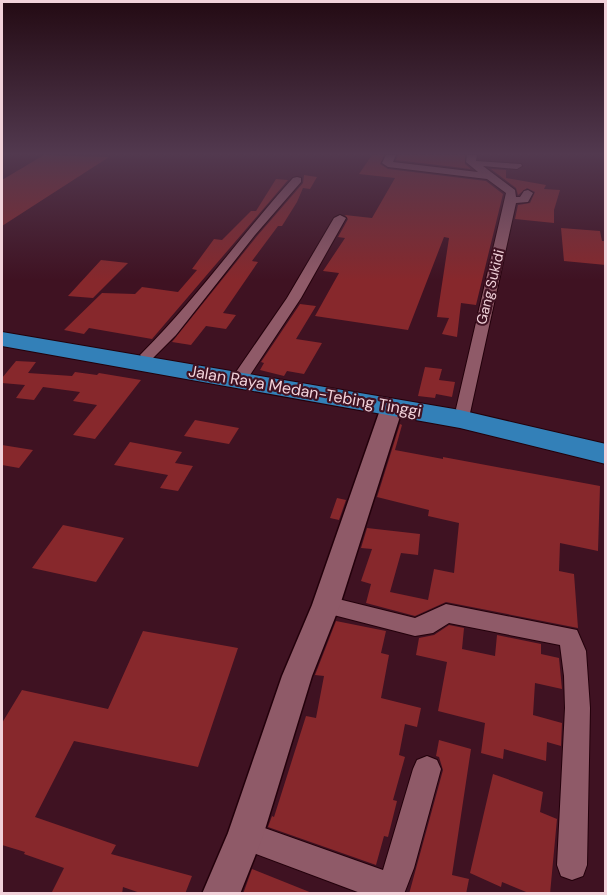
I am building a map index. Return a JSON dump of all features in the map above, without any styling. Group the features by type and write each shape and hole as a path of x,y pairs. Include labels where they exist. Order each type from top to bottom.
{"highway":[{"name":"Jalan Raya Medan-Tebing Tinggi","path":"2,332 464,409 558,428 606,442"},
{"name":"Jalan Raya Medan-Tebing Tinggi","path":"2,339 460,418 606,454"}],"street":[{"path":"148,355 171,332 282,197"},
{"path":"511,197 511,200 524,200 526,197"},
{"name":"Gang Sukidi","path":"464,409 486,300 511,200"},
{"path":"244,372 294,298 340,218"},
{"path":"221,894 245,836 297,676 326,605 392,407"},
{"path":"326,605 415,627 425,626 446,613 569,637 575,646 578,690 572,865"},
{"path":"245,836 385,886 393,883 399,868 427,769"}],"building":[{"path":"2,197 47,197 2,226"},
{"path":"265,197 274,197 152,339 89,328 84,334 64,330 102,293 135,294 142,287 178,292 197,270 192,269 214,239 222,240 251,211 256,211"},
{"path":"291,197 299,197 282,226 278,226 252,261 258,262 223,313 236,315 226,329 206,326 191,345 172,342"},
{"path":"384,197 502,197 476,305 461,303 457,337 442,334 449,318 437,317 449,238 444,237 408,330 315,316 339,273 323,271 345,238 338,237 348,219 345,215 372,218"},
{"path":"533,197 558,197 554,210 554,223 515,219 518,205 530,203"},
{"path":"561,228 600,231 602,241 606,241 606,265 564,261"},
{"path":"101,260 128,263 93,298 68,296"},
{"path":"300,304 316,306 296,339 322,343 304,374 287,371 284,376 260,370 264,363 261,362"},
{"path":"16,361 36,362 28,373 72,376 75,372 97,375 99,373 141,380 95,439 73,435 97,405 73,401 80,392 43,387 34,400 16,398 25,385 2,383 2,378"},
{"path":"425,367 442,369 439,380 455,382 452,397 436,394 435,398 418,396"},
{"path":"195,420 239,428 229,444 184,436"},
{"path":"400,424 402,425 395,450 600,486 598,551 560,543 559,571 574,574 578,628 446,602 415,616 366,603 371,584 361,581 372,549 361,548 367,528 420,534 418,555 401,553 390,592 428,600 434,569 454,573 459,523 428,516 429,510 377,497"},
{"path":"130,442 182,452 175,463 193,466 178,491 160,488 168,475 114,465"},
{"path":"2,445 33,450 19,468 2,465"},
{"path":"337,498 346,500 339,520 330,518"},
{"path":"63,525 124,538 96,582 32,568"},
{"path":"336,621 386,631 381,653 389,655 381,698 421,708 417,727 405,724 399,755 405,757 393,800 397,801 388,837 384,836 376,865 268,827 272,816 274,817 306,716 316,718 324,676 315,675"},
{"path":"449,625 464,628 462,649 495,656 497,635 541,644 541,654 559,658 562,689 535,683 533,715 562,723 561,746 547,742 546,761 504,749 503,759 481,753 485,723 438,711 447,662 416,655 419,638 434,635"},
{"path":"143,631 238,648 198,767 74,741 35,817 116,845 111,854 192,876 185,894 143,894 123,887 122,894 51,894 64,868 2,845 2,723 22,690 108,709"},
{"path":"439,740 471,749 452,875 469,879 466,894 409,894 443,770 439,757 436,756"},
{"path":"493,774 543,792 540,812 557,819 550,894 531,894 502,882 501,887 470,873"},
{"path":"252,869 312,893 312,894 243,894"}]}
